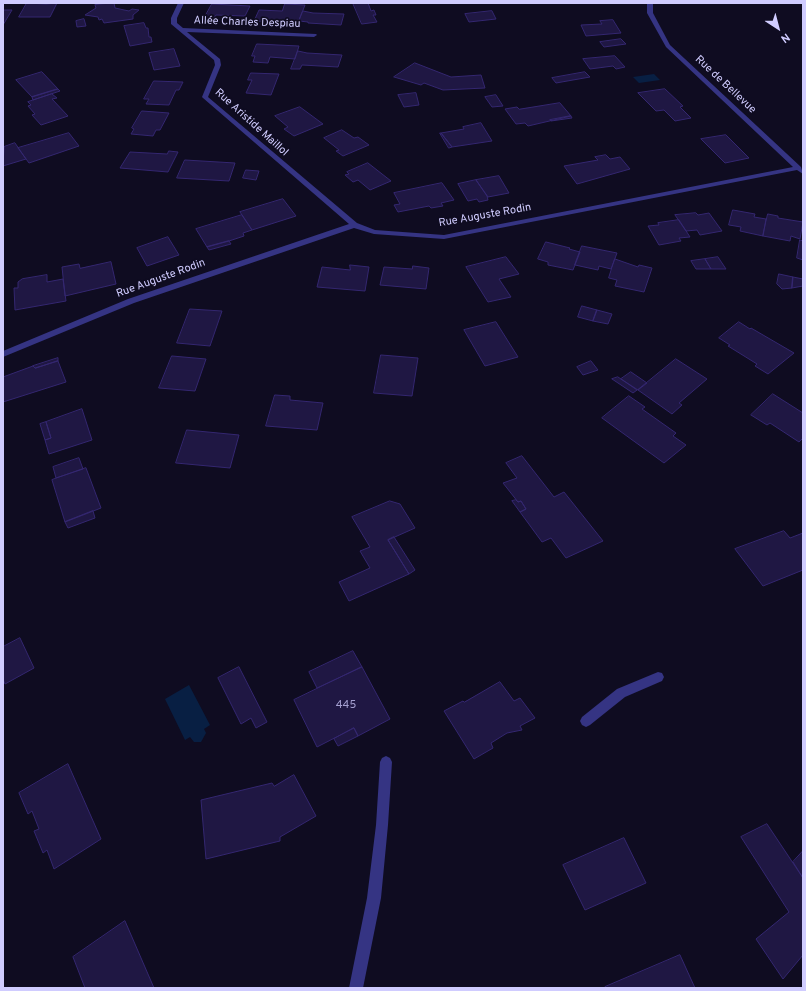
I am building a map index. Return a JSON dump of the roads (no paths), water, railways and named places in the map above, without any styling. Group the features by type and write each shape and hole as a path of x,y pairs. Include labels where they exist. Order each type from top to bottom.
{"street":[{"path":"180,30 174,24 174,18 181,3"},
{"name":"Rue de Bellevue","path":"650,3 650,13 668,46 801,170"},
{"name":"Allée Charles Despiau","path":"180,30 314,35"},
{"name":"Rue Aristide Maillol","path":"180,30 217,59 218,65 205,97 354,225"},
{"name":"Rue Auguste Rodin","path":"3,354 137,299 354,225 374,232 444,237 801,170"},
{"path":"586,721 621,693 658,677"},
{"path":"356,988 374,898 382,825 386,762"}],"water":[{"path":"654,74 660,80 639,83 633,77"},
{"path":"189,685 210,725 204,729 206,733 201,742 194,742 190,737 185,740 165,699"}]}
